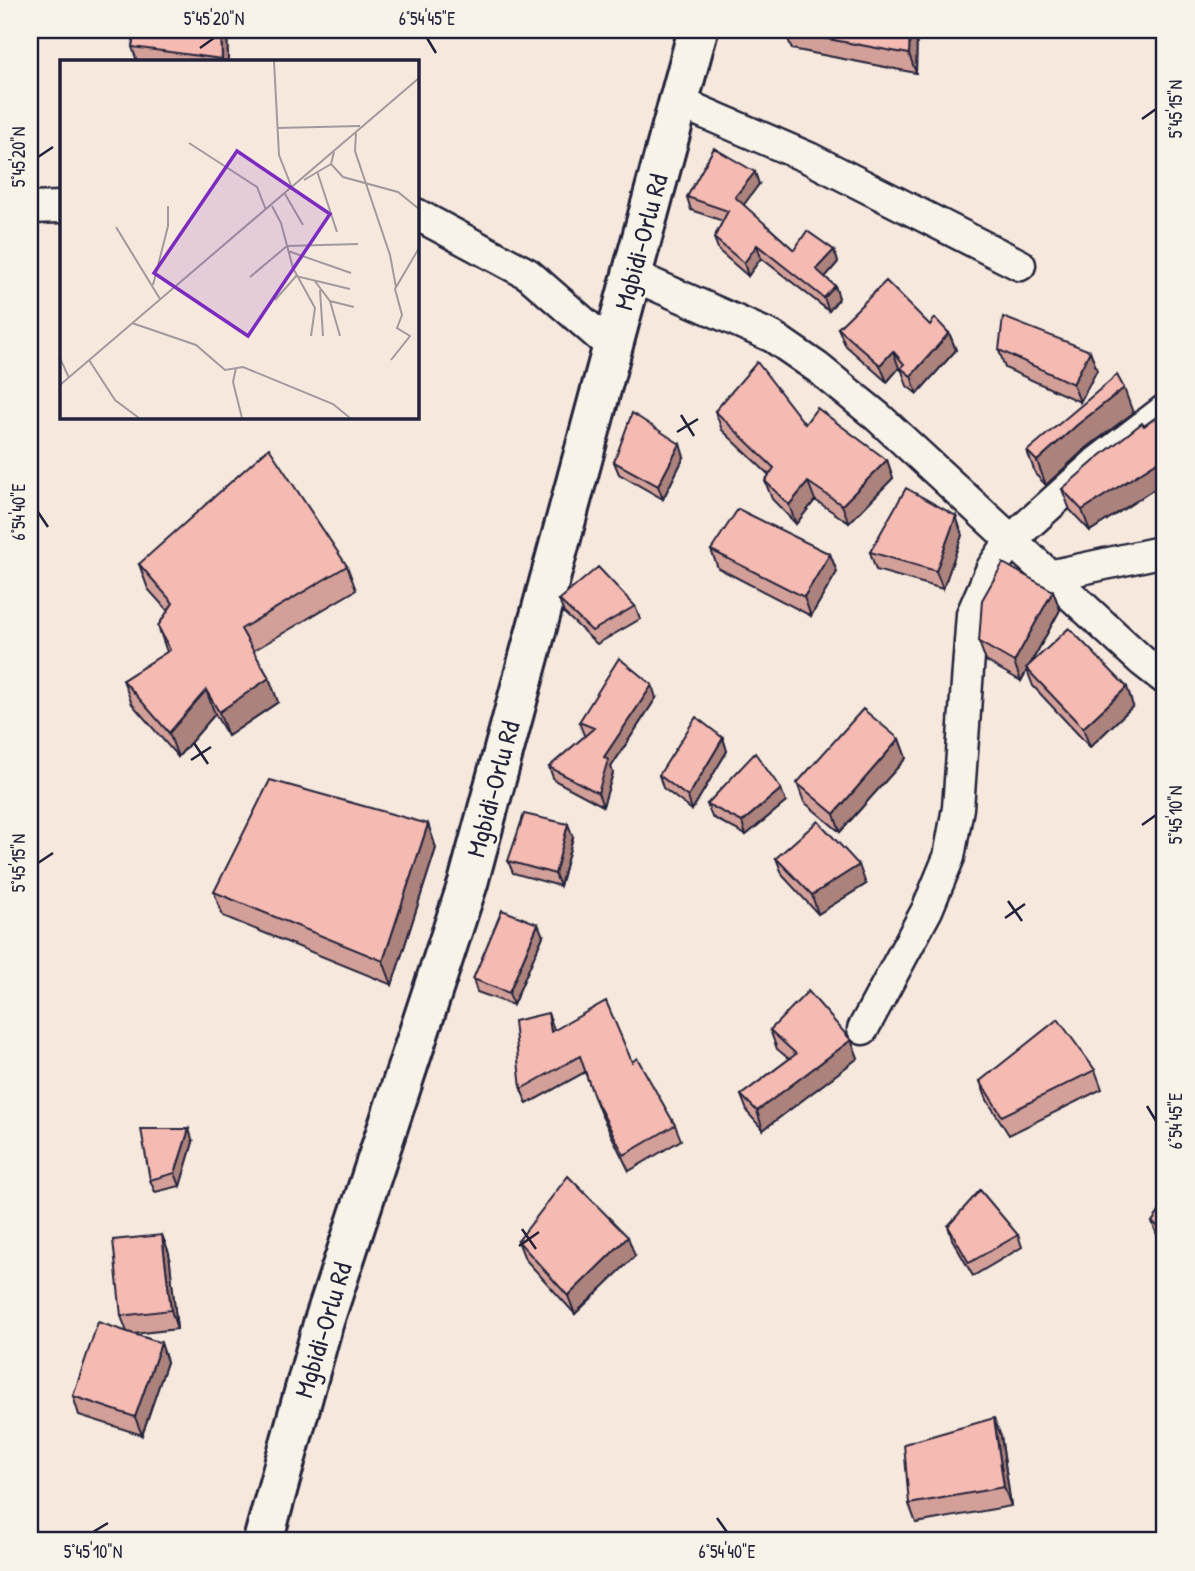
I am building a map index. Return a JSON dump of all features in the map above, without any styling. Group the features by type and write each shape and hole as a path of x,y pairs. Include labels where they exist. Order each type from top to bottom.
{"main road":[{"name":"Mgbidi-Orlu Rd","path":"263,1541 323,1324 468,883 698,30"}],"street":[{"path":"679,102 809,158 1020,265"},
{"path":"30,208 60,207"},
{"path":"418,215 528,274 612,348"},
{"path":"632,275 773,337 818,368 878,417 1142,661 1165,679"},
{"path":"863,1030 927,910 949,858 958,808 972,614 992,568 1011,540 1096,463 1165,410"},
{"path":"1049,576 1165,551"}],"building":[{"path":"135,30 221,30 222,59 132,47"},
{"path":"910,30 909,54 785,31"},
{"path":"714,148 755,172 735,197 794,250 807,231 834,250 816,269 835,286 824,298 757,245 744,263 714,238 728,211 687,197"},
{"path":"886,281 930,325 935,318 949,333 911,376 901,368 904,364 893,351 880,365 838,328"},
{"path":"1003,317 1090,351 1073,384 999,350"},
{"path":"757,362 805,424 817,408 887,460 842,505 808,482 789,505 765,481 774,468 715,411"},
{"path":"1117,375 1124,388 1037,461 1027,451"},
{"path":"1165,411 1165,457 1082,510 1062,489 1142,423 1144,426"},
{"path":"632,413 680,444 658,486 614,462"},
{"path":"269,448 347,566 241,629 269,678 219,712 206,690 169,733 123,680 170,650 158,626 173,603 139,564"},
{"path":"906,488 956,516 936,571 870,552"},
{"path":"738,509 830,554 804,597 711,550"},
{"path":"1003,563 1053,591 1014,662 979,642 982,600"},
{"path":"598,567 635,606 592,631 559,600"},
{"path":"1069,628 1127,687 1083,728 1026,668"},
{"path":"619,658 652,685 604,757 608,760 598,793 549,767 594,728 579,722"},
{"path":"863,709 899,739 834,814 797,783"},
{"path":"696,717 723,738 688,797 659,775"},
{"path":"755,753 781,789 742,822 707,804"},
{"path":"270,780 428,824 383,961 214,892"},
{"path":"524,814 568,824 555,874 508,861"},
{"path":"818,821 859,865 812,895 776,858"},
{"path":"502,910 538,924 509,993 473,979"},
{"path":"808,991 851,1040 757,1111 741,1095 796,1054 770,1030"},
{"path":"606,1001 632,1062 637,1058 675,1125 624,1155 594,1097 580,1056 521,1089 514,1021 548,1013 551,1032"},
{"path":"1058,1019 1095,1070 1002,1116 980,1081"},
{"path":"141,1129 189,1129 175,1173 150,1180"},
{"path":"568,1176 628,1237 568,1296 518,1241"},
{"path":"980,1190 1018,1235 969,1263 948,1226"},
{"path":"1165,1204 1165,1231 1152,1222"},
{"path":"162,1235 171,1310 121,1316 113,1240"},
{"path":"98,1322 161,1343 135,1417 73,1396"},
{"path":"994,1418 1004,1487 909,1504 904,1444"}]}
